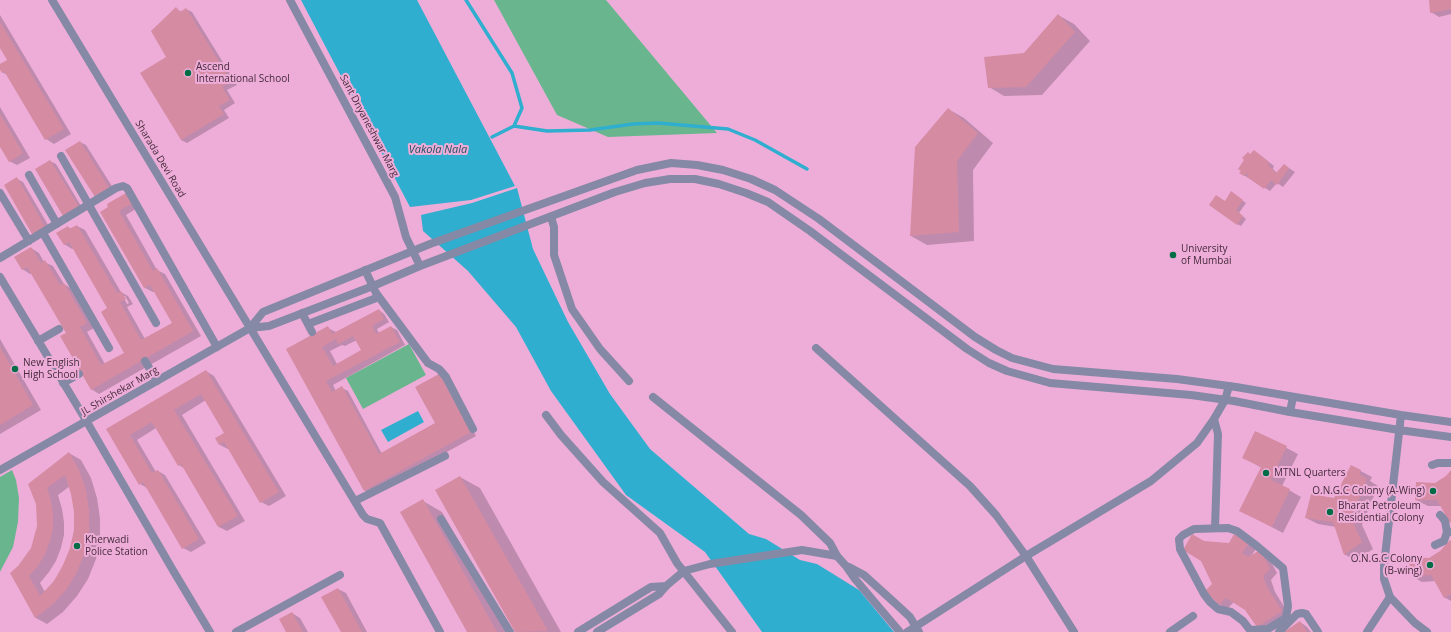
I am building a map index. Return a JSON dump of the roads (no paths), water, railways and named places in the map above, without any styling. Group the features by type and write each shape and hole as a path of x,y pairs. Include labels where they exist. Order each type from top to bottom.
{"street":[{"name":"Sharada Devi Road","path":"52,0 355,501 367,519 380,524 440,632"},
{"name":"Sant Dnyaneshwar Marg","path":"290,0 395,197 406,237 420,266"},
{"path":"61,156 88,206 156,322"},
{"path":"250,328 263,312 430,244 637,170 671,163 697,165 723,170 751,179 775,190 819,219 975,337 1012,358 1053,369 1193,381 1401,416 1451,422"},
{"path":"29,175 57,224"},
{"path":"250,328 269,326 373,286 437,259 615,192 645,182 670,179 695,179 746,192 768,202 810,231 967,349 989,363 1007,371 1050,383 1191,395 1399,430 1451,437"},
{"path":"0,258 116,188 123,186 127,188 217,347"},
{"path":"0,193 29,241"},
{"path":"549,218 554,227 554,255 572,309 600,349 629,381"},
{"path":"810,231 819,219"},
{"path":"43,233 109,348"},
{"path":"365,270 379,297 428,363 439,370 446,377 473,429"},
{"path":"0,277 210,632"},
{"path":"308,324 379,297"},
{"path":"334,300 341,312"},
{"path":"302,313 312,332"},
{"name":"JL Shirshekar Marg","path":"0,470 250,328"},
{"path":"38,341 59,329"},
{"path":"816,348 970,486 996,515 1026,556 1074,632"},
{"path":"145,361 157,381"},
{"path":"63,383 79,374"},
{"path":"1191,395 1193,381"},
{"path":"907,632 917,629 1026,556 1151,481 1197,443 1225,400 1229,386"},
{"path":"653,397 801,515 830,543 837,556 900,632"},
{"path":"1290,412 1293,398"},
{"path":"546,415 603,482 660,533 673,554 674,559 732,632"},
{"path":"1401,416 1384,565 1384,579 1390,597 1415,623 1427,632"},
{"path":"1214,419 1218,434 1215,528"},
{"path":"355,501 445,456"},
{"path":"1432,465 1438,463 1451,463"},
{"path":"1435,545 1444,541 1449,532 1445,521 1440,515"},
{"path":"441,518 510,632"},
{"path":"1228,528 1237,531 1283,568 1288,606 1286,618 1268,629 1250,631 1231,612 1218,609 1204,594 1180,549 1179,540 1183,534 1194,529 1228,528"},
{"path":"597,632 659,594 684,571 710,564 802,550 837,556"},
{"path":"846,566 864,575 910,617 917,629"},
{"path":"236,632 340,575"},
{"path":"578,632 651,587 666,586"},
{"path":"1367,632 1390,597"},
{"path":"884,612 896,604"},
{"path":"1279,632 1297,614 1302,613 1306,614 1318,632"},
{"path":"1170,632 1193,616"}],"water":[{"name":"Vakola Nala","path":"301,0 417,0 515,186 471,200 410,207"},
{"path":"517,188 533,249 568,322 610,394 650,449 749,534 766,539 800,560 817,564 859,590 894,632 762,632 705,552 626,495 551,391 516,327 468,271 423,231 421,215 472,203"},
{"path":"418,411 424,422 388,442 381,430"}],"waterway":[{"path":"466,0 512,73 522,108 514,126 492,137"},
{"path":"514,126 547,131 590,130 633,124 658,123 728,129 755,140 807,169"}],"place":[{"name":"Ascend International School","path":"188,73"},
{"name":"University of Mumbai","path":"1173,255"},
{"name":"New English High School","path":"15,369"},
{"name":"MTNL Quarters","path":"1266,473"},
{"name":"O.N.G.C Colony (A-Wing)","path":"1433,491"},
{"name":"Bharat Petroleum Residential Colony","path":"1330,512"},
{"name":"Kherwadi Police Station","path":"77,546"},
{"name":"O.N.G.C Colony (B-wing)","path":"1430,565"}]}
